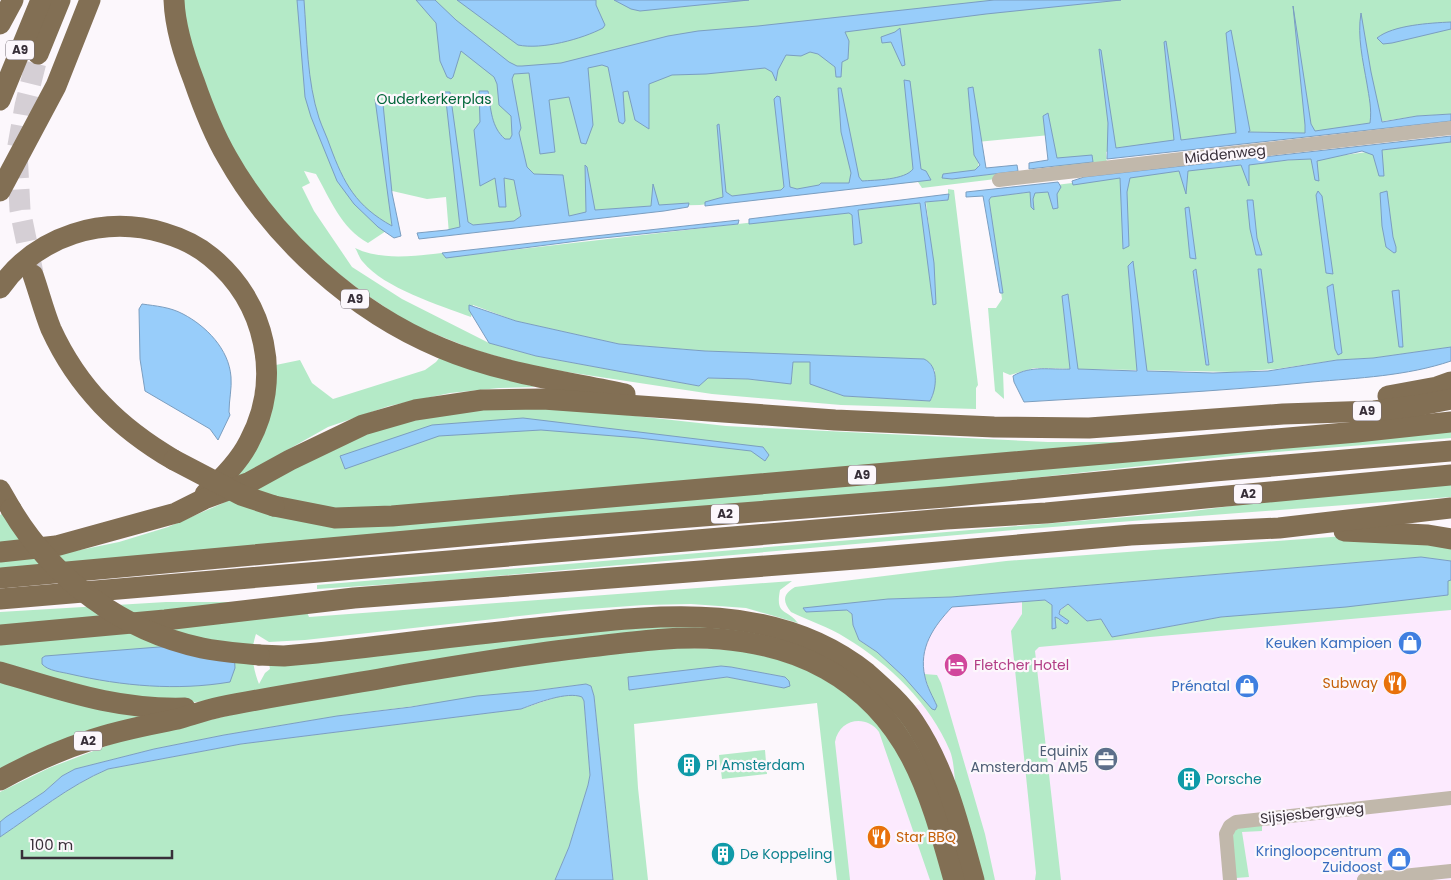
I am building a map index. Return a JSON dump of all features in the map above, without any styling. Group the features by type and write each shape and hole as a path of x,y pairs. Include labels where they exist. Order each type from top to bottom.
{"highway":[{"name":"A9","path":"0,24 13,0"},
{"name":"A9","path":"0,100 41,0"},
{"name":"A9","path":"38,54 60,0"},
{"path":"0,191 56,86 90,0"},
{"name":"A9","path":"174,0 184,54 210,123 227,157 246,188 270,219 311,262 339,287 379,315 440,348 486,364 543,378 694,409 835,420 994,427 1088,428 1283,414 1374,411 1451,399"},
{"path":"0,288 24,262 44,247 64,236 83,230 111,226 137,227 175,237 210,256 236,282 254,313 263,337 267,368 267,386 264,402 254,432 240,457 227,474 201,497 176,513"},
{"name":"A9","path":"33,275 51,328 72,366 89,390 114,418 149,446 240,495 274,506 334,518 392,516 1357,432 1451,422"},
{"path":"1283,414 1437,387 1451,382"},
{"path":"0,552 56,546 176,513 204,499 250,482 335,437 363,425 415,410 482,400 526,399 694,409"},
{"name":"A2","path":"0,578 550,528 945,497 1214,471 1451,451"},
{"name":"A2","path":"0,599 1046,512 1451,475"},
{"path":"0,490 31,540 51,563 76,586 114,614 135,625 162,636 202,648 259,655 317,654 526,629 665,617 737,620 789,631 823,645 850,661 881,685 914,721 926,741 942,776 954,808 974,880"},
{"path":"0,634 165,620 354,598 869,558 1131,535 1279,528 1451,508"},
{"path":"1422,512 1451,513"},
{"path":"1279,528 1404,533 1451,539"},
{"name":"A2","path":"187,584 284,595 354,598"},
{"name":"A2","path":"0,780 41,760 92,739 220,707 493,659 644,640 720,639 759,645 794,655 826,669 866,698 885,718 909,750 919,770 935,811 954,880"},
{"name":"A2","path":"0,672 58,690 116,704 158,708 220,707"}],"street":[{"name":"Middenweg","path":"999,180 1451,128"},
{"name":"Sijsjesbergweg","path":"1230,880 1226,834 1230,826 1236,822 1451,798"},
{"path":"1364,880 1399,878 1451,871"}],"shaded area":[{"path":"1451,554 1451,880 845,880 834,728 868,715 932,702 921,678 924,638 948,606"}],"green space":[{"name":"Ouderkerkerplas","path":"182,0 1451,0 1451,114 1417,116 1305,133 1246,132 1116,148 1106,152 1107,165 1056,170 1050,135 977,142 979,172 943,174 943,178 952,179 1018,171 1020,176 922,188 918,182 855,187 700,205 595,210 574,220 516,190 523,226 449,234 446,197 427,199 388,190 392,227 368,243 343,221 316,174 304,171 310,183 302,187 314,211 352,267 402,299 489,343 536,356 699,386 707,378 791,383 793,362 811,362 844,396 930,401 933,395 935,370 619,344 516,321 473,305 471,317 413,295 384,280 360,259 355,248 367,253 393,256 459,251 468,255 920,203 929,227 926,202 948,200 948,189 954,190 978,385 976,388 976,409 841,405 712,394 534,367 475,350 410,324 361,291 325,263 298,238 259,192 232,151 198,70 183,13"},
{"path":"1451,141 1451,347 1373,358 1337,360 1276,369 1235,372 1034,368 1010,375 1003,372 1004,399 995,391 988,308 996,308 1002,299 989,200 991,197 1045,190 1056,185 1120,177 1250,163 1322,158","holes":["1196,269 1209,364 1206,365 1193,271"]},
{"path":"440,357 535,387 499,388 450,393 389,406 328,427 227,484 271,366 300,360 312,383 333,399 425,370"},
{"path":"490,405 618,414 726,426 1048,442 1160,442 1451,427 1451,438 1250,454 969,485 0,569 0,556 75,551 119,542 168,527 221,504 372,429"},
{"path":"1451,482 1451,497 1014,530 439,581 317,589 317,585 1186,512 1364,488"},
{"path":"17,505 46,541 0,543 0,515"},
{"path":"1358,535 1451,548 1451,561 1421,557 951,597 888,599 845,609 852,614 853,625 859,640 877,652 904,677 934,710 924,674 937,675 941,683 985,834 995,880 981,880 959,806 950,751 942,733 920,701 893,673 862,648 826,627 791,612 785,601 788,592 795,587 1006,561"},
{"path":"1448,580 1451,580 1451,610 1039,647 1035,651 1061,880 1035,880 1036,873 1011,631 1022,614 1022,601 1045,600 1052,605 1055,617 1063,623 1069,621 1059,615 1060,611 1068,604 1087,621 1101,619 1112,637 1221,617 1448,595"},
{"path":"792,581 780,590 779,604 783,611 798,623 746,608 691,604 574,610 305,640 269,642 256,634 253,647 254,666 259,684 265,673 270,669 269,664 314,662 595,629 657,625 717,626 773,635 825,653 871,684 910,730 942,792 903,731 880,702 858,683 817,658 781,642 739,634 714,632 667,633 560,642 458,657 312,687 240,696 217,701 195,702 171,716 97,733 52,750 0,776 0,612 166,602 303,602 309,617"},
{"path":"666,647 737,650 777,659 810,671 862,703 908,760 946,880 930,880 879,732 874,726 860,721 847,724 842,728 835,742 850,880 837,880 817,703 634,724 638,788 648,880 613,880 594,696 591,686 586,684 337,716 154,749 75,769 62,776 44,792 0,822 0,792 49,768 117,742 260,708 487,670","holes":["721,666 785,677 784,688 727,677 629,690 628,678"]},
{"path":"576,694 582,697 584,701 590,775 569,847 555,880 0,880 0,837 79,783 108,769 241,744 521,709 557,697"},
{"path":"765,750 767,774 722,779 719,755"},
{"path":"1262,824 1262,831 1242,832 1249,877 1236,878 1232,840 1234,832 1239,826"}],"water":[{"path":"297,0 304,0 312,89 319,118 335,160 346,183 360,202 392,226 375,99 378,97 383,104 392,193 401,236 394,238 378,227 354,204 337,181 311,117 305,97"},
{"path":"416,0 435,0 456,20 509,62 522,66 561,63 668,36 698,31 994,0 1121,0 986,14 845,32 849,41 848,59 842,62 841,77 836,77 835,67 818,54 810,52 801,56 786,55 778,70 776,81 772,72 765,68 706,74 672,75 649,84 649,129 635,120 628,91 623,92 625,121 623,124 619,122 608,67 602,65 588,68 593,125 586,144 581,143 569,97 549,100 555,152 540,154 529,73 514,74 512,79 521,128 519,133 527,167 534,174 563,175 569,216 586,212 585,165 587,167 595,210 651,206 653,184 659,205 689,203 688,207 419,239 417,233 460,227 445,92 450,92 468,222 473,225 514,221 521,216 514,180 504,178 506,207 499,207 495,178 480,186 474,130 480,122 479,91 488,91 492,117 500,134 505,139 510,139 512,135 511,116 499,105 497,84 494,77 461,51 453,77 451,79 447,77 440,61 436,23"},
{"path":"457,0 596,0 596,5 605,25 603,28 573,40 550,45 518,45"},
{"path":"614,0 749,0 640,11 631,9"},
{"path":"1293,6 1311,124 1315,131 1370,123 1370,103 1360,40 1361,13 1382,122 1417,116 1451,114 1451,121 1107,159 1108,123 1099,49 1101,50 1116,148 1174,140 1164,42 1166,41 1181,140 1236,133 1226,33 1231,30 1250,131 1248,132 1305,133"},
{"path":"1451,22 1451,29 1392,43 1383,44 1377,38 1402,27"},
{"path":"900,28 905,65 902,66 891,42 882,43 881,37"},
{"path":"904,80 910,81 921,169 926,171 931,180 705,206 705,202 723,197 717,125 719,124 726,192 732,196 781,190 784,187 774,99 777,96 780,97 790,187 797,189 821,183 849,183 851,173 841,132 838,88 841,88 859,177 862,181 889,179 909,173 913,169"},
{"path":"973,87 986,168 1017,165 1018,171 952,179 942,178 943,174 975,170 980,165 974,155 968,88"},
{"path":"1048,113 1057,158 1092,155 1093,162 1029,169 1029,163 1048,160 1043,116"},
{"path":"1451,136 1451,142 1382,150 1384,176 1379,176 1373,155 1362,151 1317,161 1319,181 1315,180 1311,159 1249,165 1249,186 1241,165 1188,171 1186,194 1179,171 1130,178 1127,192 1129,246 1123,249 1120,178 1073,185 1072,181 1084,177"},
{"path":"1058,182 1061,187 1057,194 1058,208 1053,209 1048,192 1035,193 1033,199 1034,210 1031,207 1030,192 991,197 989,200 1003,293 1000,293 983,196 966,197 966,192"},
{"path":"1318,191 1322,196 1333,274 1326,273 1316,195"},
{"path":"1387,191 1396,247 1396,252 1394,253 1386,247 1382,226 1380,193"},
{"path":"949,194 948,200 925,202 934,263 936,304 933,305 920,203 858,210 862,243 854,245 852,215 849,213 749,224 749,219"},
{"path":"1247,200 1253,200 1257,238 1262,255 1256,255 1250,229"},
{"path":"1189,207 1196,259 1190,258 1185,208"},
{"path":"739,220 738,224 593,239 446,258 442,253"},
{"path":"1133,261 1147,371 1213,373 1268,371 1337,360 1373,358 1451,347 1451,361 1417,370 1365,378 1204,391 1024,402 1013,376 1034,369 1070,369 1062,296 1068,294 1078,369 1137,371 1128,266"},
{"path":"1196,269 1209,365 1206,365 1193,271"},
{"path":"1258,269 1261,269 1273,362 1268,363"},
{"path":"1333,284 1342,353 1338,355 1335,349 1327,287"},
{"path":"1399,290 1403,347 1399,347 1392,291"},
{"path":"142,304 168,308 192,319 208,332 221,348 229,367 231,385 230,415 218,440 210,429 145,391 140,359 139,309"},
{"path":"469,305 516,321 619,344 705,351 924,359 929,362 934,372 934,390 930,401 844,396 810,384 810,362 793,362 791,384 748,379 708,378 699,386 536,356 489,343 469,310"},
{"path":"523,418 763,447 769,455 765,461 751,451 639,438 541,430 439,436 345,469 340,456 432,425"},
{"path":"1421,557 1451,561 1451,580 1448,581 1448,595 1346,607 1221,617 1112,637 1101,619 1087,621 1068,604 1060,610 1059,614 1069,621 1067,624 1055,617 1056,628 1052,629 1052,605 1045,600 952,607 939,622 929,638 924,656 925,677 937,706 935,710 877,652 859,640 853,625 852,614 847,610 806,612 803,608 888,599 951,597"},
{"path":"228,646 234,649 235,668 230,682 210,685 170,687 109,682 59,672 42,664 42,658 45,656 159,647"},
{"path":"721,666 785,677 789,681 790,686 784,688 727,677 629,690 628,677"},
{"path":"586,684 591,686 594,696 613,880 555,880 569,847 590,775 584,701 582,697 576,696 552,698 521,709 241,744 108,769 79,783 0,837 0,822 44,792 62,776 75,769 154,749 337,716 411,707 477,696"}],"tunnel":[{"path":"33,273 20,210 17,151 25,106 38,54"}],"place":[{"name":"Keuken Kampioen","path":"1410,643"},
{"name":"Fletcher Hotel","path":"956,665"},
{"name":"Subway","path":"1395,683"},
{"name":"Prénatal","path":"1247,686"},
{"name":"Equinix Amsterdam AM5","path":"1106,759"},
{"name":"PI Amsterdam","path":"689,765"},
{"name":"Porsche","path":"1189,779"},
{"name":"Star BBQ","path":"879,837"},
{"name":"De Koppeling","path":"723,854"},
{"name":"Kringloopcentrum Zuidoost","path":"1399,859"}]}
